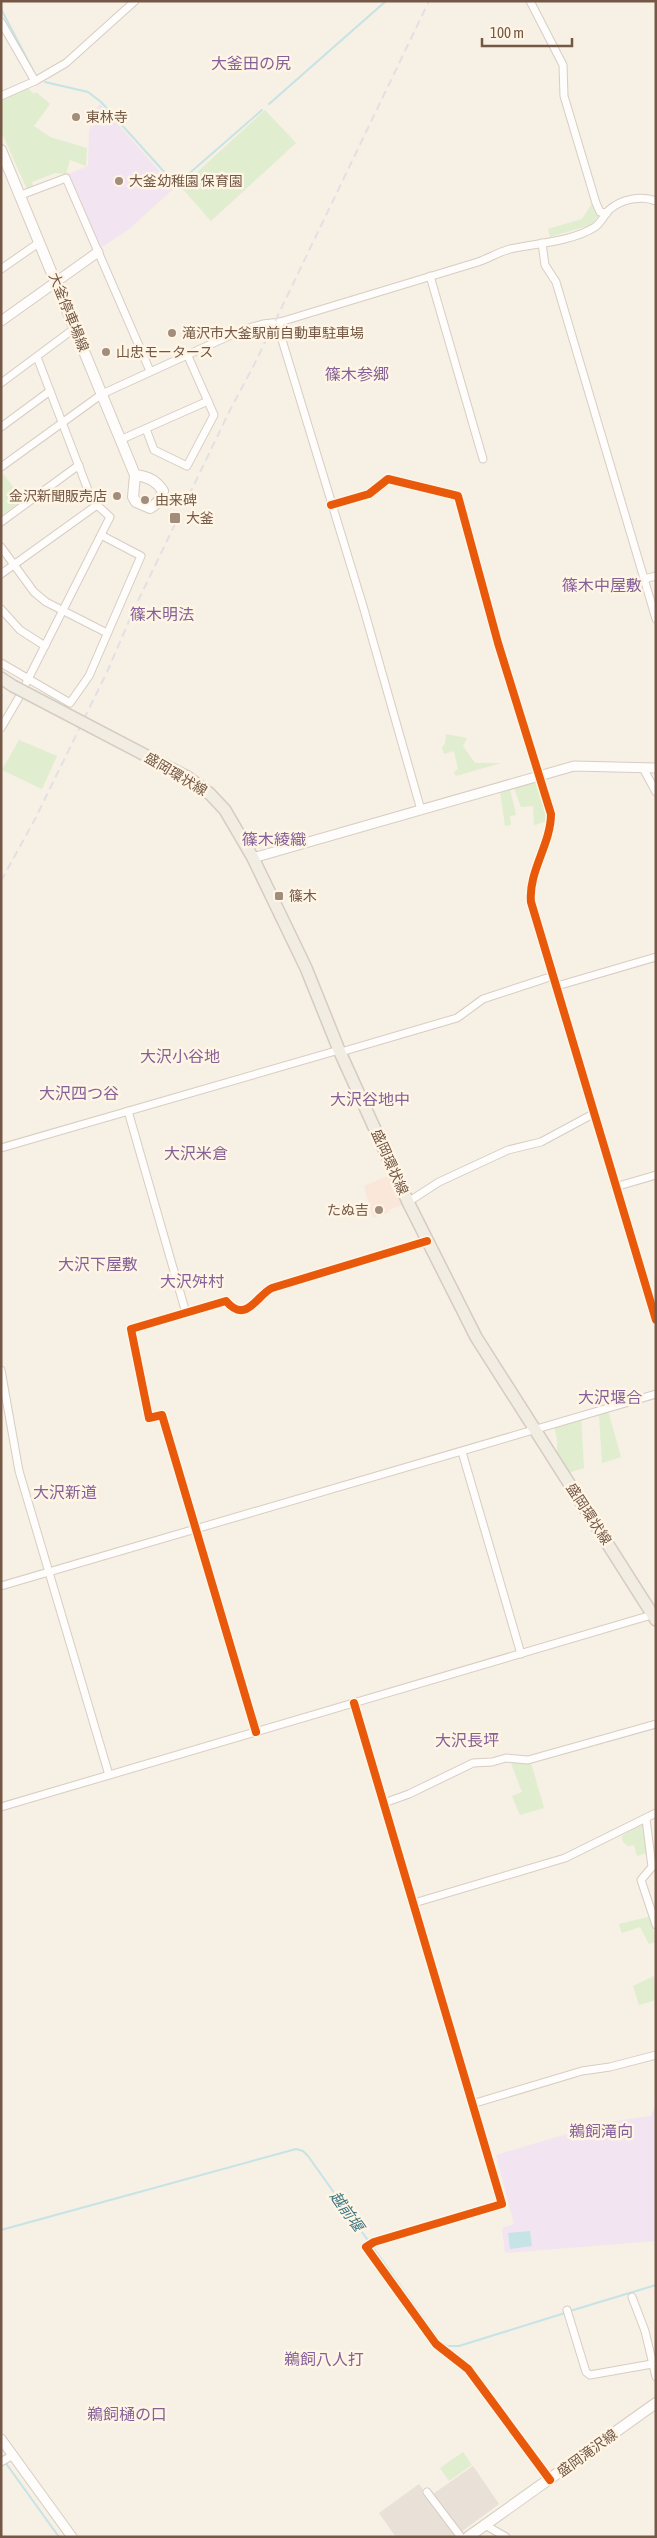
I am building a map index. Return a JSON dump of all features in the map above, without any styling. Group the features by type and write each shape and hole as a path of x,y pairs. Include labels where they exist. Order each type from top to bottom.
{"main road":[{"name":"大釜停車場線","path":"1,150 21,194 135,475"},
{"name":"盛岡環状線","path":"1,678 187,777 210,794 225,810 253,858 306,968 340,1051 408,1202 476,1337 655,1616"},
{"name":"盛岡滝沢線","path":"468,2537 656,2403"}],"street":[{"path":"1,96 35,81 66,63 136,1"},
{"path":"530,1 563,65 567,107 596,203 600,212 607,213"},
{"path":"1,22 35,81"},
{"path":"21,194 66,178 150,371"},
{"path":"2,466 102,394 242,330 262,324 280,322 478,262 508,249 542,243 589,230 596,226 616,205 633,199 649,198 656,201"},
{"path":"1,268 40,242"},
{"path":"542,243 545,265 556,282 656,619"},
{"path":"1,321 55,280 98,252"},
{"path":"430,276 483,459"},
{"path":"280,322 279,330 363,606 421,810"},
{"path":"1,383 75,328"},
{"path":"146,429 154,450 187,466 214,415 187,354"},
{"path":"1,728 110,517 97,505 79,466 37,357"},
{"path":"1,426 50,390"},
{"path":"120,440 208,401"},
{"path":"1,522 79,466"},
{"path":"331,504 368,494 388,479 458,496 498,643 551,814 551,825 530,894 593,1114 656,1320"},
{"path":"1,574 97,505"},
{"path":"1,663 70,703 88,676 141,556 101,535"},
{"path":"1,547 34,592 46,602 107,633"},
{"path":"644,579 656,576"},
{"path":"1,609 20,630 45,646"},
{"path":"253,858 574,766 656,768"},
{"path":"643,768 656,792"},
{"path":"557,986 656,957"},
{"path":"1,1148 457,1018 483,999 553,976"},
{"path":"128,1111 186,1313"},
{"path":"408,1202 439,1182 508,1150 541,1142 593,1114"},
{"path":"615,1187 656,1175"},
{"path":"256,1732 162,1415 149,1418 131,1329 226,1301 236,1310 243,1310 254,1305 265,1291 272,1288 427,1241"},
{"path":"1,1370 20,1471 109,1775"},
{"path":"1,1586 462,1452 533,1428 656,1394"},
{"path":"462,1452 521,1654"},
{"path":"1,1807 655,1616"},
{"path":"354,1703 502,2204 366,2247 436,2344 468,2369 550,2480"},
{"path":"384,1803 409,1794 473,1763 492,1762 506,1758 528,1760 656,1724"},
{"path":"414,1903 565,1858 656,1813"},
{"path":"646,1819 652,1867 641,1880 656,1925"},
{"path":"472,2104 582,2071 610,2067 656,2056"},
{"path":"632,2297 645,2331 656,2376"},
{"path":"568,2312 586,2372 590,2375 652,2364"},
{"path":"1,2438 6,2460 72,2537"},
{"path":"428,2492 461,2537"},
{"path":"485,2525 506,2537"}],"shaded area":[{"name":"大釜幼稚園 保育園","path":"100,104 174,188 128,230 99,249 66,175 88,166 89,134 93,114"},
{"path":"388,1176 402,1205 373,1218 364,1186"},
{"path":"656,2103 656,2241 505,2253 502,2228 514,2224 496,2155 607,2122 651,2116"},
{"path":"473,2466 499,2504 461,2532 433,2494"},
{"path":"419,2484 456,2536 396,2537 379,2513"}],"green space":[{"path":"26,87 34,94 36,92 50,104 34,126 50,137 87,148 86,166 70,160 66,174 55,173 32,182 33,187 27,189 1,131 1,101"},
{"path":"265,110 296,143 211,221 181,187"},
{"path":"593,202 599,215 591,225 550,237 548,229 582,219"},
{"path":"1,471 23,500 1,516"},
{"path":"446,734 467,738 463,746 475,763 501,763 456,776 454,772 458,769 454,751 444,754 442,748 445,744"},
{"path":"19,740 57,756 42,789 2,770"},
{"path":"536,780 548,821 534,825 533,806 521,807 514,788"},
{"path":"510,789 516,815 510,816 511,825 505,826 500,791"},
{"path":"608,1411 621,1457 602,1463 599,1414"},
{"path":"581,1417 584,1468 568,1473 557,1458 557,1439 554,1426"},
{"path":"511,1763 531,1763 544,1808 520,1815 512,1796 522,1792"},
{"path":"640,1825 644,1825 647,1853 637,1856 634,1845 628,1846 623,1842 622,1836"},
{"path":"648,1917 651,1918 656,1942 649,1944 640,1927 622,1933 619,1924"},
{"path":"654,1976 656,2000 639,2005 633,1986"},
{"path":"463,2452 472,2465 449,2481 440,2468"}],"water":[{"path":"530,2231 532,2246 510,2249 508,2233"}],"waterway":[{"path":"269,104 386,1"},
{"path":"1,9 36,76"},
{"path":"45,82 88,92 101,102 176,185 262,110"},
{"name":"越前堰","path":"1,2230 296,2149 303,2151 308,2156 441,2343 447,2346 459,2346 565,2313"},
{"name":"越前堰","path":"570,2311 656,2285"},
{"path":"5,2462 59,2537"}],"railway":[{"path":"1,881 35,819 107,672 136,605 429,1"}],"cycle path":[{"path":"331,505 369,494 388,479 458,496 498,643 551,814 550,825 533,880 531,902 656,1320"},
{"path":"256,1732 162,1415 149,1418 131,1329 226,1301 233,1308 245,1309 272,1288 427,1241"},
{"path":"354,1703 502,2204 374,2242 366,2247 436,2344 468,2369 550,2480"}],"place":[{"name":"東林寺","path":"76,117"},
{"name":"大釜幼稚園 保育園","path":"119,181"},
{"name":"滝沢市大釜駅前自動車駐車場","path":"172,333"},
{"name":"山忠モータース","path":"106,352"},
{"name":"金沢新聞販売店","path":"117,496"},
{"name":"由来碑","path":"145,500"},
{"name":"大釜","path":"175,518"},
{"name":"篠木","path":"279,896"},
{"name":"たぬ吉","path":"379,1210"}],"district":[{"name":"大釜田の尻","path":"251,63"},
{"name":"篠木参郷","path":"357,374"},
{"name":"篠木中屋敷","path":"602,585"},
{"name":"篠木明法","path":"162,614"},
{"name":"篠木綾織","path":"274,839"},
{"name":"大沢小谷地","path":"180,1056"},
{"name":"大沢四つ谷","path":"79,1093"},
{"name":"大沢谷地中","path":"370,1099"},
{"name":"大沢米倉","path":"196,1153"},
{"name":"大沢下屋敷","path":"98,1264"},
{"name":"大沢舛村","path":"192,1281"},
{"name":"大沢堰合","path":"610,1397"},
{"name":"大沢新道","path":"65,1492"},
{"name":"大沢長坪","path":"467,1740"},
{"name":"鵜飼滝向","path":"601,2131"},
{"name":"鵜飼八人打","path":"324,2359"},
{"name":"鵜飼樋の口","path":"127,2414"}]}
